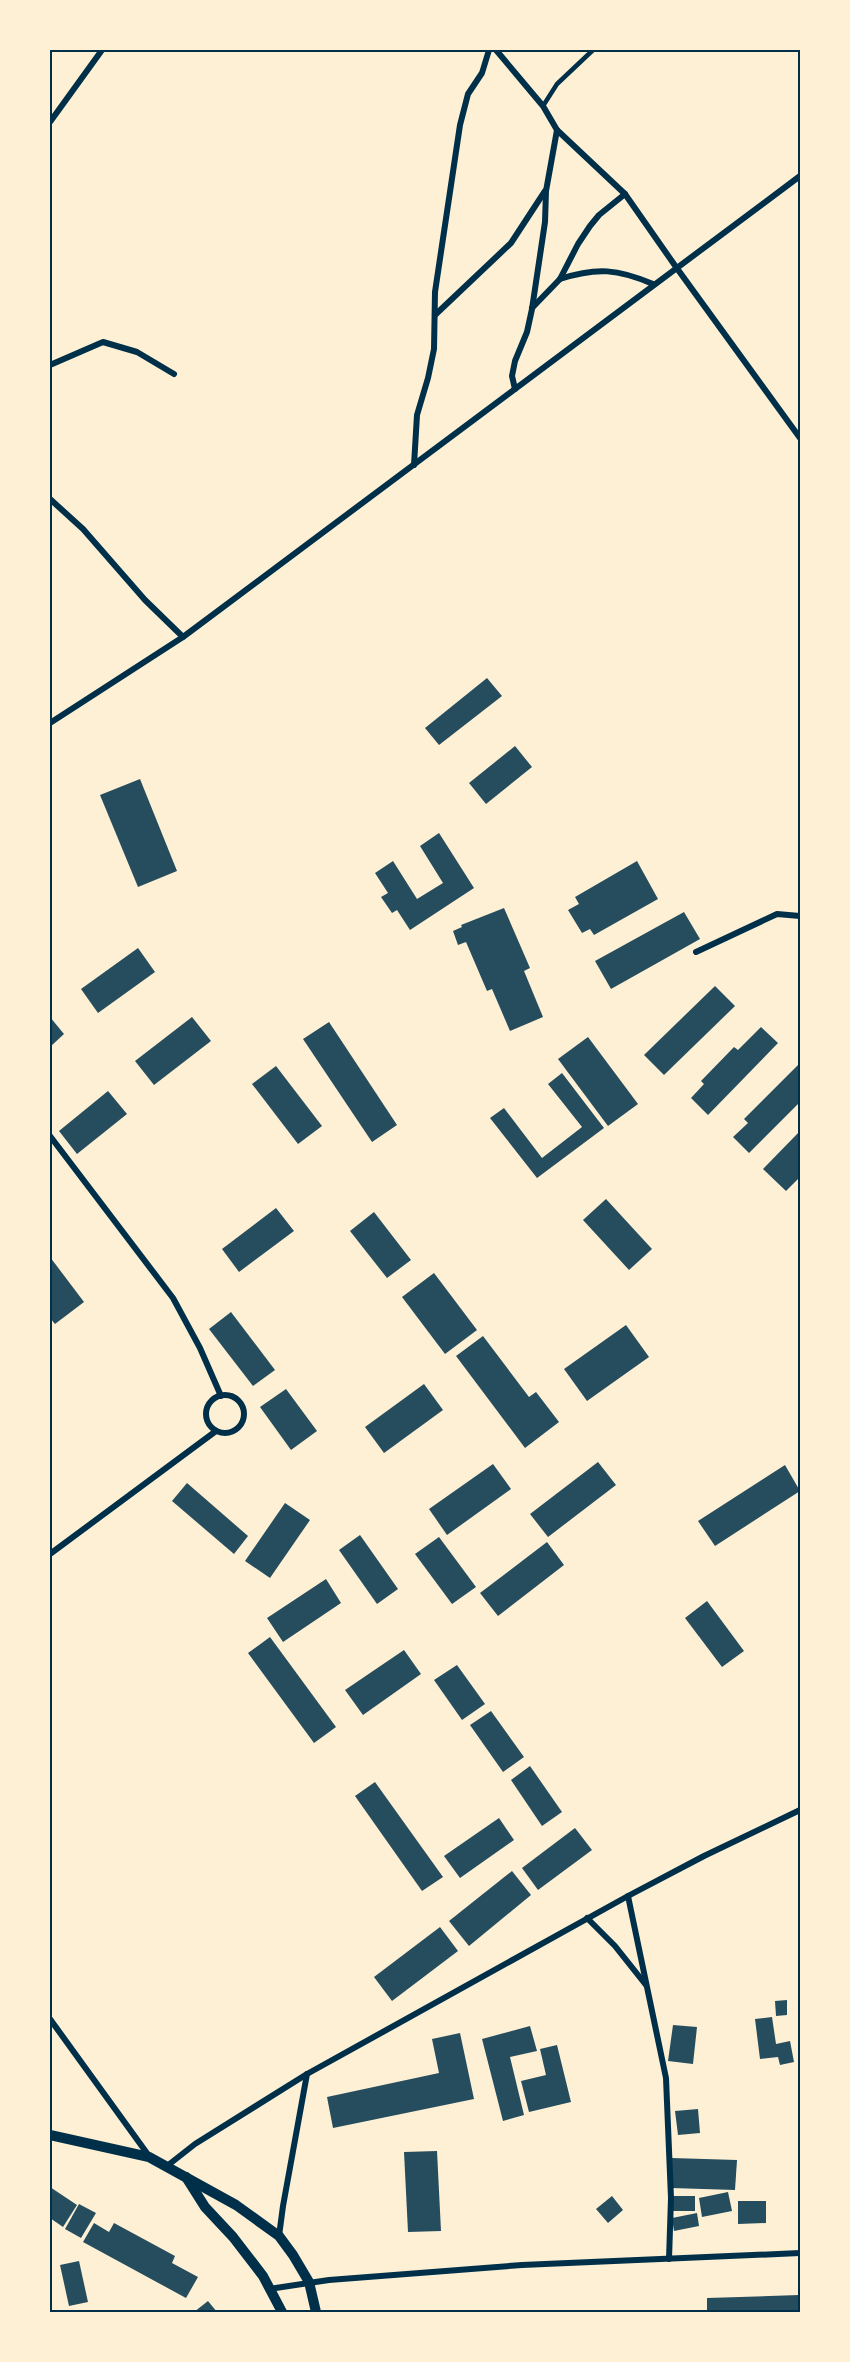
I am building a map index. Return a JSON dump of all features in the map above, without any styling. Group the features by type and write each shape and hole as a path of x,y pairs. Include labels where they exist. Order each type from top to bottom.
{"street":[{"path":"50,122 102,50"},
{"path":"414,465 417,415 434,348 435,292 460,125 468,94 482,73 489,50"},
{"path":"496,50 543,106 557,130 625,194 801,438"},
{"path":"515,389 512,376 532,309 545,222 546,191 557,130"},
{"path":"50,723 183,637 653,284 801,176"},
{"path":"435,315 511,243 546,191"},
{"path":"532,309 560,279 590,226 599,215 625,194"},
{"path":"560,279 576,274 610,270 653,284"},
{"path":"50,365 103,342 137,352 174,374"},
{"path":"50,499 83,529 145,600 183,637"},
{"path":"696,952 777,914 801,916"},
{"path":"50,1136 173,1298 200,1348 221,1396"},
{"path":"221,1396 236,1399 244,1413 243,1421 231,1432 216,1431 209,1425 206,1416 207,1407 212,1400 221,1396"},
{"path":"50,1554 216,1431"},
{"path":"167,2166 195,2144 307,2074 628,1896 704,1856 801,1810"},
{"path":"628,1896 666,2078 671,2198 669,2259"},
{"path":"587,1918 615,1946 648,1988"},
{"path":"50,2019 150,2157"},
{"path":"279,2236 307,2074"},
{"path":"50,2134 150,2157 236,2205 279,2236 309,2282 316,2313"},
{"path":"184,2174 205,2207 263,2276 282,2313"},
{"path":"269,2289 309,2282 522,2265 801,2253"}],"lane":[{"path":"543,106 557,84 593,50"}],"building":[{"path":"487,678 502,696 439,745 425,728"},
{"path":"515,746 532,767 486,804 469,783"},
{"path":"140,779 177,871 138,887 100,795"},
{"path":"439,833 474,888 410,930 397,910 392,913 381,897 388,893 375,873 393,861 417,899 443,883 420,846"},
{"path":"637,861 658,899 594,935 590,929 582,933 568,910 579,904 575,897"},
{"path":"504,908 530,968 524,971 543,1017 510,1031 492,989 487,991 466,942 458,945 453,931 462,927 461,925"},
{"path":"684,912 700,939 611,989 595,961"},
{"path":"138,948 155,972 98,1013 81,989"},
{"path":"715,986 735,1006 664,1075 644,1055"},
{"path":"50,1017 64,1034 50,1047"},
{"path":"192,1017 211,1041 154,1085 135,1061"},
{"path":"329,1022 397,1125 372,1142 303,1039"},
{"path":"761,1027 778,1043 708,1115 691,1098 704,1084 701,1081 734,1047 738,1050"},
{"path":"588,1037 638,1104 608,1126 558,1059"},
{"path":"799,1064 800,1102 749,1153 733,1137 748,1123 744,1119"},
{"path":"276,1066 322,1126 298,1144 252,1084"},
{"path":"562,1073 604,1128 537,1178 490,1118 504,1108 542,1158 582,1127 548,1084"},
{"path":"108,1091 127,1114 77,1154 59,1131"},
{"path":"800,1131 800,1177 786,1191 763,1169"},
{"path":"606,1199 652,1249 629,1270 583,1220"},
{"path":"276,1208 294,1231 239,1272 222,1249"},
{"path":"374,1212 411,1260 387,1278 350,1231"},
{"path":"50,1257 84,1302 55,1324 50,1318"},
{"path":"434,1273 477,1330 445,1354 402,1297"},
{"path":"231,1312 275,1370 253,1386 209,1329"},
{"path":"626,1325 649,1357 587,1401 564,1369"},
{"path":"483,1336 529,1397 536,1392 559,1422 525,1448 456,1356"},
{"path":"424,1384 443,1410 384,1453 365,1427"},
{"path":"286,1389 317,1431 291,1450 260,1407"},
{"path":"598,1462 616,1485 548,1537 530,1514"},
{"path":"493,1464 511,1489 447,1535 429,1509"},
{"path":"785,1465 800,1491 715,1546 698,1521"},
{"path":"187,1483 248,1536 234,1554 172,1501"},
{"path":"285,1503 310,1520 270,1578 245,1561"},
{"path":"360,1535 398,1589 377,1604 339,1550"},
{"path":"439,1537 476,1587 452,1604 415,1554"},
{"path":"547,1542 564,1565 498,1616 480,1593"},
{"path":"326,1579 341,1603 283,1642 267,1618"},
{"path":"707,1601 744,1651 722,1667 685,1618"},
{"path":"270,1637 336,1727 314,1743 248,1653"},
{"path":"404,1650 421,1674 363,1715 345,1690"},
{"path":"457,1665 485,1704 462,1720 434,1680"},
{"path":"491,1711 524,1757 503,1772 470,1725"},
{"path":"530,1766 562,1812 542,1826 511,1780"},
{"path":"375,1782 443,1877 422,1891 355,1796"},
{"path":"499,1818 514,1840 460,1878 444,1856"},
{"path":"575,1828 592,1850 538,1890 522,1868"},
{"path":"512,1871 531,1895 469,1946 449,1921"},
{"path":"440,1927 458,1951 392,2001 374,1977"},
{"path":"787,2000 787,2015 776,2016 775,2001"},
{"path":"772,2017 776,2044 790,2041 794,2062 780,2065 778,2057 760,2059 755,2019"},
{"path":"673,2025 697,2027 693,2064 668,2061"},
{"path":"530,2026 537,2051 510,2057 524,2115 503,2121 482,2039"},
{"path":"460,2033 474,2099 333,2128 327,2097 439,2073 432,2039"},
{"path":"557,2045 571,2102 529,2112 521,2081 546,2075 540,2049"},
{"path":"698,2109 700,2133 678,2135 675,2111"},
{"path":"437,2151 441,2231 408,2232 404,2152"},
{"path":"672,2158 737,2160 735,2190 671,2188"},
{"path":"50,2187 77,2205 63,2227 50,2218"},
{"path":"728,2192 732,2211 702,2217 699,2198"},
{"path":"612,2196 623,2210 608,2223 596,2209"},
{"path":"671,2196 695,2196 695,2211 671,2211"},
{"path":"738,2201 766,2201 766,2223 738,2224"},
{"path":"79,2204 96,2213 81,2238 65,2229"},
{"path":"697,2213 699,2226 674,2231 672,2218"},
{"path":"94,2223 109,2232 114,2223 175,2256 172,2263 198,2277 186,2298 83,2242"},
{"path":"79,2261 88,2302 69,2306 60,2265"},
{"path":"799,2295 800,2312 707,2312 707,2298"},
{"path":"208,2301 217,2312 194,2312"}]}
